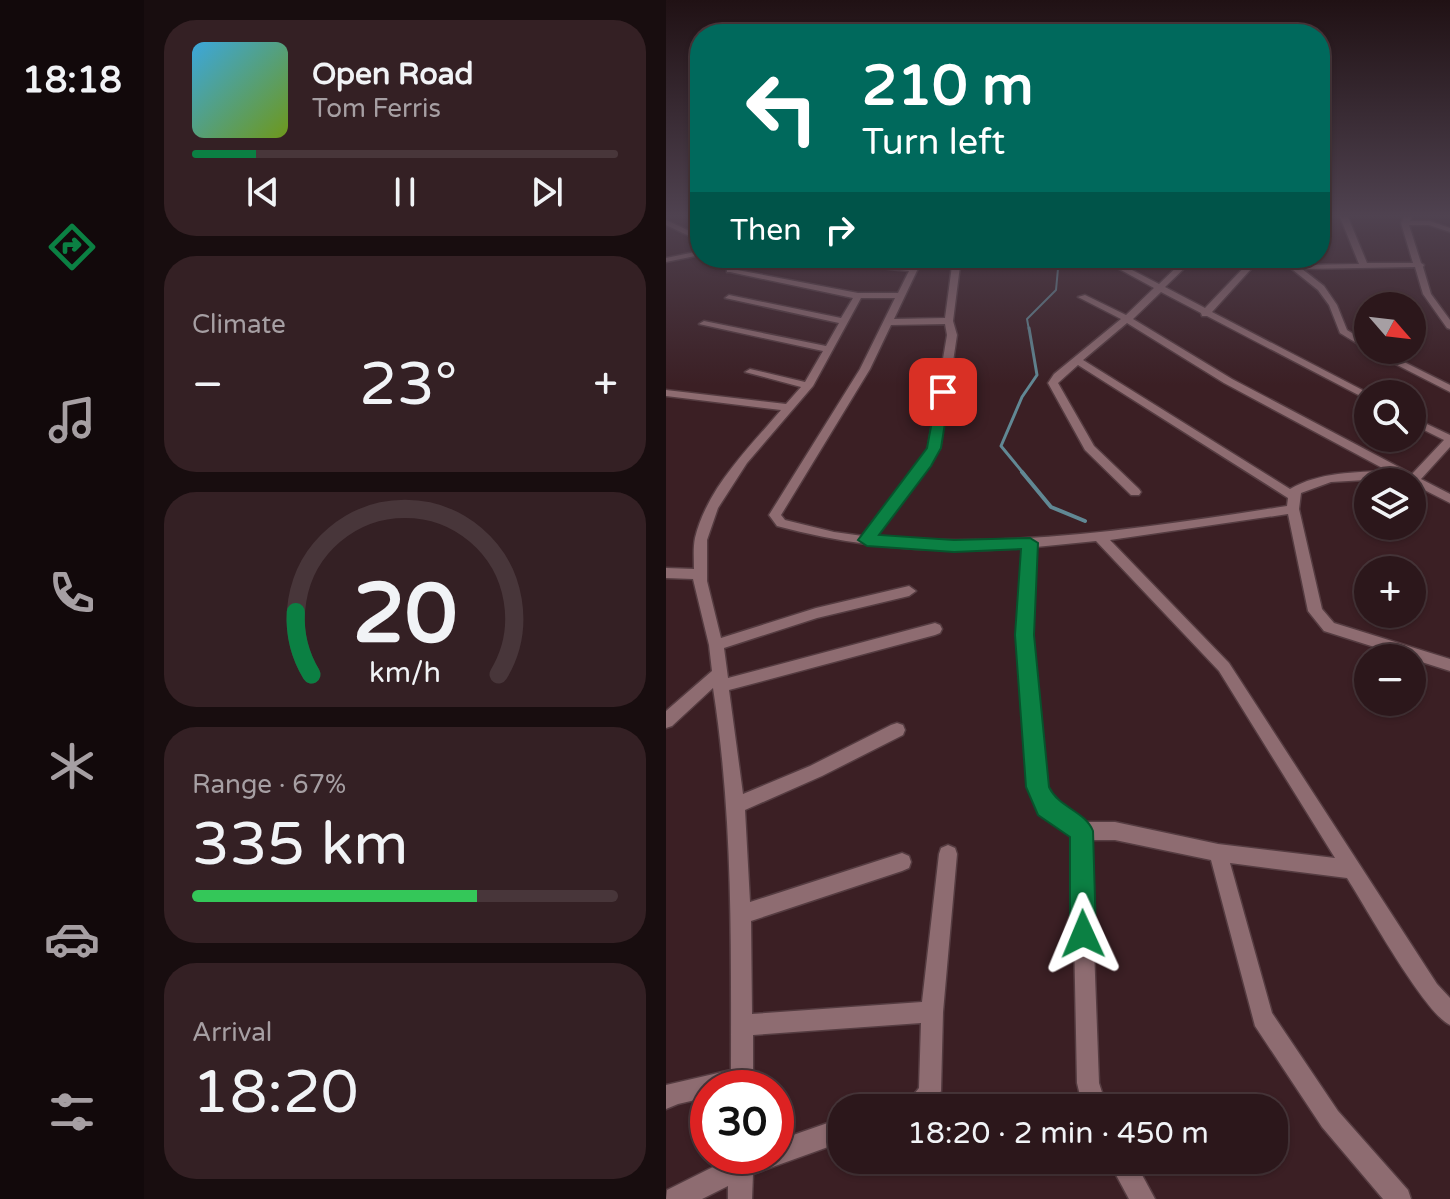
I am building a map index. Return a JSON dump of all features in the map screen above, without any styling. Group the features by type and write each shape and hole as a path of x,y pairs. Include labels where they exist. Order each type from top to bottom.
{"street":[{"path":"745,273 858,296 901,295"},
{"path":"912,273 865,369 775,515 781,523 867,540 954,546 1030,543 1099,536 1293,502"},
{"path":"867,540 934,448 952,335 949,321 955,273"},
{"path":"1129,273 1354,390"},
{"path":"1135,492 1089,448 1053,383 1176,273"},
{"path":"1205,314 1243,273"},
{"path":"1302,273 1321,288 1333,305 1343,331 1354,338"},
{"path":"1422,273 1427,294 1450,326"},
{"path":"742,1070 736,805 716,645 700,569 701,540 712,508 743,461 808,386 858,296"},
{"path":"1082,297 1127,319 1228,381 1390,468"},
{"path":"729,298 844,321"},
{"path":"889,322 949,321"},
{"path":"704,324 829,349"},
{"path":"1077,360 1293,502"},
{"path":"1401,364 1450,389"},
{"path":"750,372 808,386"},
{"path":"666,393 790,408"},
{"path":"1417,468 1450,440 1426,427"},
{"path":"1354,480 1302,486 1293,502 1315,611 1329,627 1450,665"},
{"path":"1426,487 1450,499"},
{"path":"1099,536 1224,667 1430,991 1450,1014"},
{"path":"1030,543 1025,635 1038,787 1047,807 1081,831 1115,831 1218,853 1353,869"},
{"path":"666,570 700,569"},
{"path":"716,645 804,617 909,591"},
{"path":"666,721 720,680 935,629"},
{"path":"736,805 816,771 897,730"},
{"path":"1081,831 1088,1083 1091,1094"},
{"path":"1218,853 1263,1018 1330,1119 1399,1199"},
{"path":"928,1094 932,1012 948,854"},
{"path":"740,915 902,862"},
{"path":"743,1025 932,1012"},
{"path":"666,1098 690,1094"},
{"path":"794,1147 828,1135"},
{"path":"676,1199 719,1174"},
{"path":"740,1199 741,1174"},
{"path":"1128,1174 1143,1199"}],"waterway":[{"path":"1029,330 1027,319 1056,290 1058,273"},
{"path":"1024,474 1001,446 1022,397 1037,375 1029,328"},
{"path":"1022,472 1051,507 1085,521"}],"route":[{"path":"943,392 934,448 867,540 954,546 1030,543 1025,635 1038,787 1047,807 1081,831 1083,934"}]}
